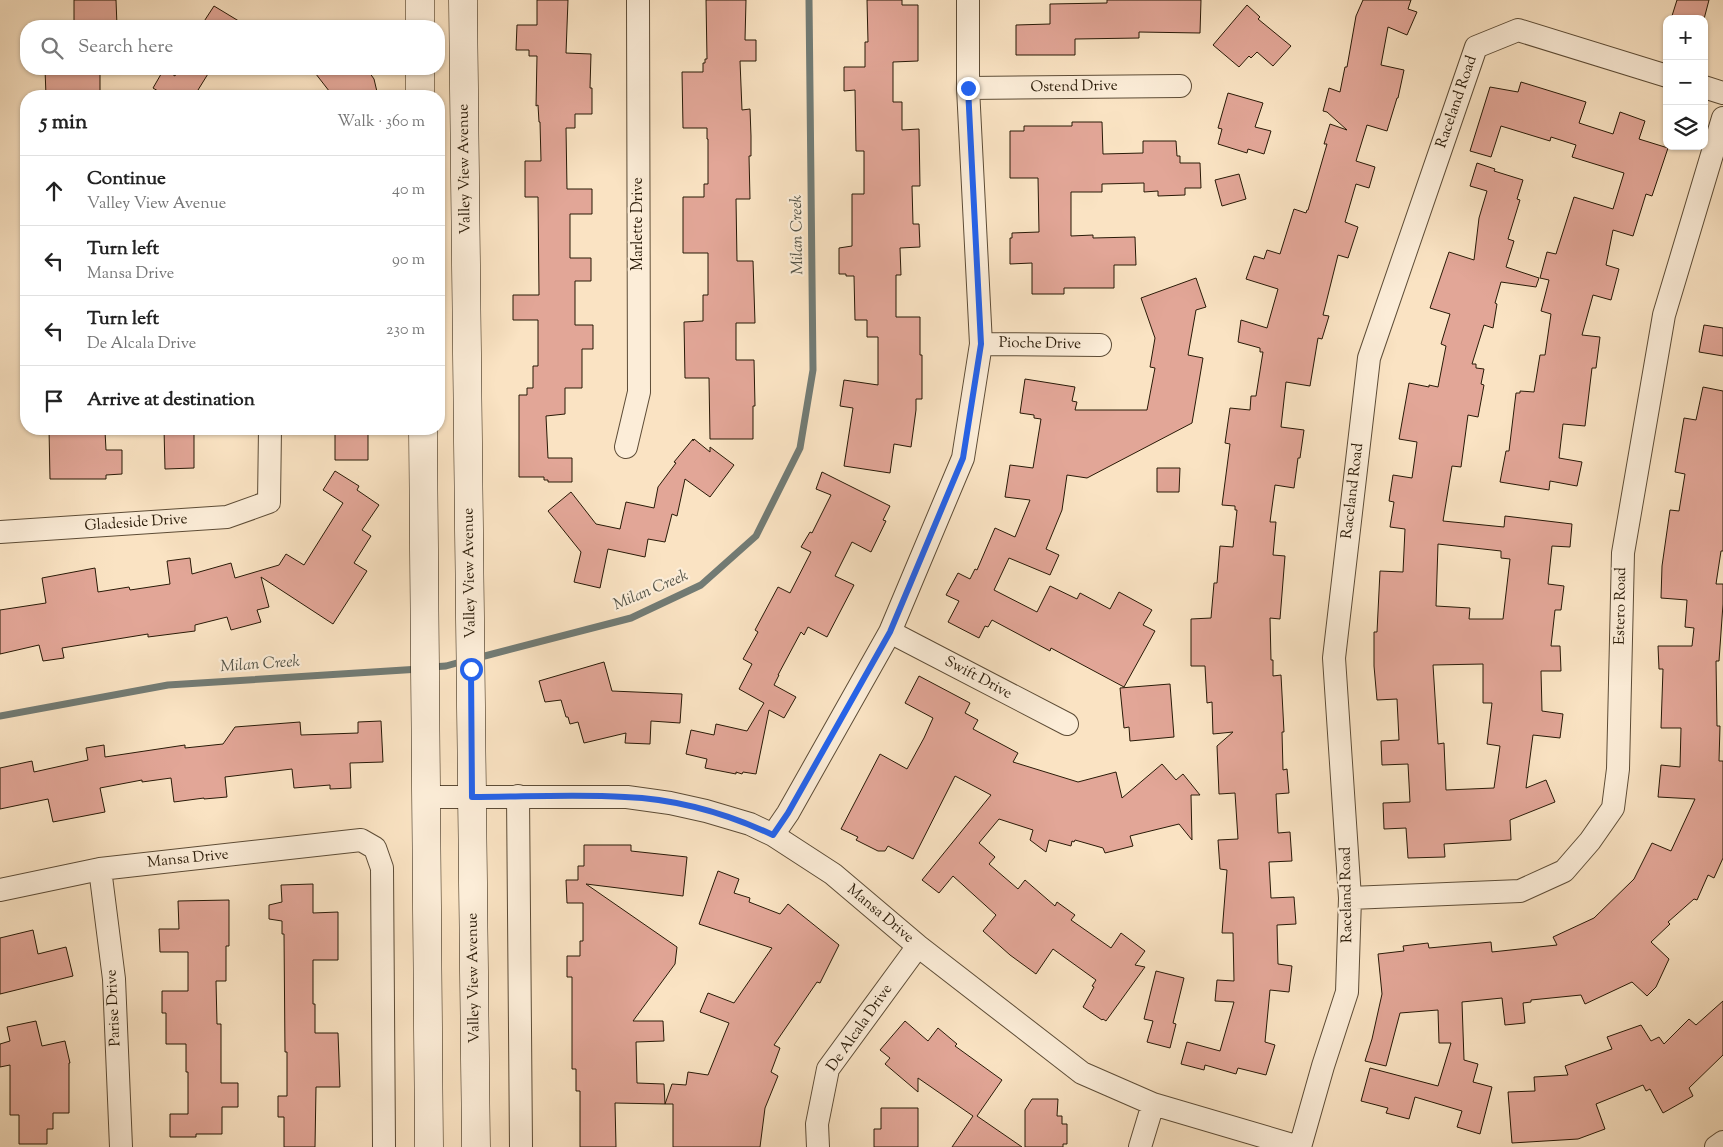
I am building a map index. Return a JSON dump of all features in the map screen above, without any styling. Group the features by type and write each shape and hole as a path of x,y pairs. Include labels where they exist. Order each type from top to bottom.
{"main road":[{"path":"420,0 420,20"},
{"name":"Valley View Avenue","path":"463,0 476,1147"},
{"path":"420,75 420,90"},
{"path":"423,435 429,1147"}],"street":[{"name":"Marlette Drive","path":"626,447 639,392 638,0"},
{"path":"773,835 788,813 890,632 963,458 981,344 968,88 968,0"},
{"name":"Raceland Road","path":"1300,1147 1347,992 1350,898 1334,658 1369,358 1476,47 1518,30 1663,75"},
{"name":"Ostend Drive","path":"968,88 1180,86"},
{"path":"1708,88 1723,93"},
{"name":"Estero Road","path":"1350,898 1520,891 1564,871 1590,841 1613,808 1618,769 1623,553 1664,315 1723,118"},
{"name":"Pioche Drive","path":"981,344 1100,345"},
{"name":"Gladeside Drive","path":"0,532 227,517 269,502 270,435"},
{"name":"Swift Drive","path":"890,632 1067,724"},
{"path":"518,796 521,1147"},
{"name":"Mansa Drive","path":"426,798 518,796 627,797 670,803 750,824 773,835 833,874 918,946 1082,1072 1153,1104 1300,1147"},
{"name":"Mansa Drive","path":"0,890 100,869 361,840 375,848 382,868 384,1147"},
{"name":"Parise Drive","path":"100,869 114,979 121,1147"},
{"name":"De Alcala Drive","path":"818,1147 818,1124 828,1069 918,946"},
{"path":"1140,1147 1153,1104"},
{"path":"1716,1147 1723,1142"}],"building":[{"path":"74,0 116,0 117,20 74,20"},
{"path":"537,0 568,0 566,53 591,54 590,88 592,88 592,114 575,114 575,128 566,128 567,189 592,189 592,214 570,214 570,258 591,258 591,281 575,281 575,325 593,325 593,349 582,349 582,388 565,388 565,414 546,416 548,458 572,458 572,482 548,482 548,480 544,480 544,477 519,477 519,395 527,395 527,388 533,388 533,366 538,366 538,320 513,320 513,295 539,295 538,197 525,197 525,161 541,161 540,122 538,105 536,106 537,56 529,56 529,50 516,50 517,25 537,25"},
{"path":"706,0 746,0 745,40 756,40 756,61 740,61 742,110 750,109 750,199 736,199 737,261 753,261 755,323 736,323 736,360 754,360 755,406 753,406 753,439 710,439 709,378 685,378 684,322 703,321 703,295 708,295 708,253 683,253 683,197 704,197 704,184 708,184 708,139 707,128 683,128 682,72 703,72 703,63 707,59"},
{"path":"867,0 902,0 902,5 918,5 918,61 893,62 893,102 902,102 902,130 919,129 920,186 912,186 913,224 919,224 920,247 900,248 901,275 896,275 896,317 920,317 922,399 916,399 911,447 894,444 890,473 844,466 853,408 840,406 844,380 878,385 878,337 867,337 867,320 855,320 854,276 839,274 839,248 852,246 852,194 864,194 864,151 856,151 855,90 844,91 844,67 865,67 865,42 868,42"},
{"path":"1107,0 1201,0 1200,33 1139,32 1139,38 1075,39 1075,55 1016,55 1016,25 1050,24 1050,4 1107,3"},
{"path":"1363,0 1411,0 1408,9 1417,12 1407,35 1388,27 1381,65 1404,70 1398,98 1387,131 1367,125 1356,161 1375,167 1369,188 1356,184 1345,222 1358,227 1348,258 1338,255 1323,315 1329,316 1322,339 1318,338 1310,386 1286,382 1281,427 1304,430 1294,488 1275,485 1270,522 1276,522 1273,555 1285,556 1280,619 1270,618 1273,676 1281,675 1284,732 1282,732 1283,770 1287,769 1289,793 1276,794 1278,833 1290,832 1292,861 1269,862 1271,898 1294,897 1296,924 1277,925 1278,964 1292,966 1289,992 1270,990 1265,1042 1275,1045 1266,1075 1238,1068 1236,1074 1205,1065 1204,1070 1181,1064 1187,1042 1220,1051 1234,1002 1215,1001 1217,980 1234,981 1233,933 1222,933 1227,870 1220,869 1218,840 1238,839 1235,793 1219,794 1217,746 1233,732 1213,734 1212,702 1207,703 1205,666 1191,666 1191,619 1211,618 1214,583 1217,583 1220,546 1233,547 1237,510 1235,510 1235,506 1222,505 1230,444 1225,443 1230,408 1250,410 1251,396 1256,396 1263,352 1260,352 1260,348 1238,342 1241,320 1267,328 1278,289 1246,279 1254,256 1264,259 1267,250 1280,254 1294,209 1306,213 1308,210 1327,144 1324,144 1330,124 1347,130 1327,112 1323,111 1329,88 1340,92 1345,67 1347,67 1356,16"},
{"path":"1677,0 1709,0 1705,15 1672,15"},
{"path":"1247,5 1260,17 1258,19 1291,46 1273,66 1257,52 1251,58 1249,56 1239,67 1213,45"},
{"path":"214,6 237,20 205,20"},
{"path":"45,75 100,75 100,90 46,90"},
{"path":"161,75 207,75 198,90 156,90 153,88"},
{"path":"317,75 371,75 377,90 328,90"},
{"path":"1521,82 1586,102 1579,123 1613,134 1620,112 1645,121 1639,139 1663,146 1663,150 1667,150 1652,196 1646,194 1633,236 1613,230 1606,265 1619,269 1611,300 1593,295 1582,335 1600,337 1596,368 1592,368 1585,426 1563,424 1559,458 1582,462 1577,486 1550,481 1549,490 1500,482 1506,451 1509,451 1516,393 1520,393 1520,391 1534,392 1540,355 1545,355 1551,314 1541,311 1549,280 1540,278 1547,252 1556,254 1574,197 1613,209 1624,173 1572,157 1576,145 1551,137 1550,141 1501,126 1491,157 1470,151 1490,87 1518,92"},
{"path":"1228,93 1263,103 1255,127 1271,131 1264,154 1248,149 1247,153 1218,144 1222,129 1218,128"},
{"path":"1072,122 1102,122 1103,154 1143,153 1143,141 1176,141 1177,156 1180,156 1180,163 1200,163 1201,188 1185,188 1185,195 1158,196 1158,191 1144,192 1144,183 1102,184 1102,192 1071,192 1071,236 1093,235 1093,238 1135,237 1136,265 1114,265 1114,288 1064,288 1064,294 1032,294 1032,263 1010,264 1010,238 1012,238 1012,233 1039,232 1038,178 1010,178 1010,131 1024,131 1024,126 1072,126"},
{"path":"1477,163 1495,169 1494,171 1523,180 1517,199 1520,200 1508,239 1514,241 1506,267 1539,278 1536,287 1501,282 1495,303 1497,304 1493,328 1484,325 1472,364 1476,364 1476,368 1484,369 1481,384 1484,385 1478,417 1468,415 1461,467 1452,466 1443,521 1504,527 1505,516 1572,524 1570,547 1552,546 1548,584 1564,586 1561,610 1555,610 1551,646 1560,646 1561,671 1541,671 1542,711 1563,714 1560,738 1533,735 1526,788 1546,780 1555,802 1510,820 1511,840 1444,844 1445,857 1408,858 1406,828 1384,829 1383,803 1410,802 1408,764 1382,765 1381,741 1399,740 1397,699 1377,700 1374,632 1377,632 1380,571 1403,572 1405,529 1390,527 1394,502 1389,501 1393,475 1412,478 1417,442 1399,439 1409,383 1438,387 1446,346 1441,344 1450,314 1430,308 1449,252 1474,260 1479,218 1487,191 1470,186","holes":["1438,544 1501,551 1501,558 1510,559 1503,619 1469,619 1470,608 1436,606","1483,664 1483,703 1492,703 1487,744 1500,746 1494,788 1446,790 1444,743 1438,744 1433,665"]},
{"path":"1239,174 1246,199 1222,206 1215,180"},
{"path":"1196,278 1206,307 1196,310 1188,355 1203,358 1192,423 1087,478 1067,475 1062,510 1046,549 1059,555 1050,575 1009,558 994,590 1037,612 1050,586 1077,599 1080,593 1110,609 1119,592 1152,610 1143,625 1155,631 1124,687 1051,648 1050,651 992,620 988,627 985,626 979,638 948,622 959,601 946,595 958,573 970,579 975,569 977,570 995,528 1015,537 1030,500 1005,497 1010,465 1033,468 1041,419 1034,418 1034,415 1020,413 1025,379 1075,387 1072,401 1077,402 1075,410 1147,410 1155,368 1150,367 1155,338 1141,298"},
{"path":"1704,325 1723,328 1723,356 1699,352"},
{"path":"1703,387 1723,391 1723,551 1721,551 1716,584 1723,584 1723,604 1719,661 1716,661 1717,726 1720,726 1719,761 1723,761 1723,858 1714,878 1708,875 1697,900 1694,899 1668,922 1670,924 1651,942 1669,959 1656,987 1647,996 1632,982 1585,1004 1581,995 1531,1000 1531,1002 1523,1003 1525,1023 1505,1025 1502,998 1462,1002 1464,1060 1478,1064 1473,1082 1492,1087 1480,1134 1457,1127 1462,1111 1415,1097 1409,1119 1386,1113 1388,1108 1361,1101 1370,1068 1438,1086 1451,1043 1439,1043 1438,1010 1400,1013 1386,1066 1365,1061 1382,994 1378,954 1404,951 1403,946 1428,943 1429,948 1491,942 1492,952 1557,945 1553,937 1594,918 1634,879 1652,843 1671,851 1695,799 1658,797 1661,765 1680,767 1681,728 1661,728 1663,669 1659,669 1658,646 1692,646 1694,628 1685,627 1687,600 1661,598 1662,566 1670,510 1679,511 1685,474 1675,472 1684,418 1696,420"},
{"path":"49,435 105,435 106,450 122,450 122,474 106,475 106,479 50,479"},
{"path":"164,435 194,435 194,468 165,469"},
{"path":"335,435 368,435 368,460 335,460"},
{"path":"693,439 693,441 694,439 710,452 710,447 734,465 710,497 685,479 677,516 672,514 665,542 648,539 645,557 608,549 600,588 574,582 581,552 548,511 571,492 596,524 620,529 626,502 654,508 658,487 676,463 674,462"},
{"path":"1157,468 1180,468 1179,492 1157,492"},
{"path":"335,471 359,486 357,490 379,505 362,530 371,536 354,563 367,571 333,624 261,577 269,607 257,610 261,622 231,630 227,617 195,625 195,631 148,637 148,634 62,648 64,658 43,661 39,645 0,654 0,610 46,603 42,578 95,568 98,592 129,587 130,590 170,584 167,561 190,558 192,574 231,563 235,578 279,565 286,554 304,565 343,503 323,490"},
{"path":"822,472 890,506 883,520 886,521 871,552 852,542 835,576 854,585 827,637 808,627 804,635 801,632 778,675 774,685 796,697 784,718 769,710 756,774 736,772 736,774 705,768 707,759 686,754 691,730 714,735 716,724 747,731 764,703 739,689 752,664 743,659 758,632 755,630 778,587 790,593 811,552 801,547 810,532 812,533 831,495 816,489"},
{"path":"604,662 612,691 682,694 680,723 651,721 650,744 625,743 626,733 584,743 578,722 570,724 561,700 545,702 539,681"},
{"path":"919,676 970,703 965,713 978,720 973,729 1018,753 1013,762 1078,782 1116,772 1122,798 1162,764 1176,780 1183,774 1200,795 1191,795 1192,840 1179,824 1130,836 1133,846 1105,853 1103,848 1075,840 1074,842 1072,841 1071,846 1049,840 1046,852 1030,840 1033,830 999,819 979,843 995,857 989,864 1018,889 1025,880 1055,906 1057,902 1075,915 1071,920 1111,948 1121,933 1145,951 1135,965 1145,967 1106,1021 1083,1007 1096,980 1053,949 1036,974 1010,955 983,931 996,915 953,876 939,893 922,880 991,795 955,776 913,859 888,846 885,851 878,851 856,840 858,837 841,829 880,754 907,769 924,738 933,718 905,703"},
{"path":"1170,684 1174,737 1130,741 1129,727 1124,728 1120,688"},
{"path":"381,721 383,762 350,763 351,788 330,789 330,785 294,788 292,769 225,777 227,797 174,802 171,778 142,782 142,780 100,788 105,812 53,822 48,799 0,809 0,768 32,761 34,772 88,760 86,748 104,745 105,757 185,745 185,748 223,744 235,727 300,722 301,735 358,733 358,722"},
{"path":"584,845 631,845 631,851 687,857 683,896 586,884 677,947 675,964 633,1021 663,1021 664,1041 636,1042 637,1083 664,1084 665,1104 615,1103 616,1147 580,1147 580,1091 576,1091 576,1069 572,1069 572,977 567,977 567,956 580,956 580,941 583,941 583,903 567,903 566,880 578,880 578,866 584,866"},
{"path":"718,871 739,879 734,893 750,898 749,902 780,914 788,904 839,945 820,983 817,982 774,1045 780,1048 771,1072 778,1076 765,1108 760,1147 673,1147 673,1104 665,1104 672,1084 686,1085 688,1072 708,1075 729,1023 700,1012 708,993 734,1003 772,948 699,924"},
{"path":"313,884 313,913 338,912 338,960 313,960 313,1004 315,1004 315,1033 338,1033 340,1087 316,1087 315,1147 284,1147 284,1117 278,1117 278,1096 287,1096 284,934 282,934 282,921 269,919 269,905 282,902 281,885"},
{"path":"229,900 229,946 226,946 226,981 216,981 217,1024 221,1024 221,1083 238,1083 238,1107 222,1107 222,1134 170,1137 170,1114 188,1114 188,1072 186,1072 186,1044 166,1044 166,1013 162,1013 162,991 188,991 188,952 160,952 159,929 179,929 178,901"},
{"path":"33,930 38,954 66,947 73,976 0,994 0,938"},
{"path":"1156,971 1184,978 1173,1023 1176,1024 1170,1048 1147,1042 1153,1021 1144,1019"},
{"path":"1723,1001 1723,1055 1689,1088 1693,1096 1663,1113 1650,1089 1646,1091 1643,1085 1596,1104 1605,1129 1578,1139 1512,1143 1508,1092 1535,1091 1534,1077 1568,1075 1565,1066 1612,1049 1607,1037 1641,1025 1651,1041 1659,1037 1664,1044 1689,1019 1696,1025"},
{"path":"36,1021 42,1046 65,1041 70,1063 69,1113 53,1113 53,1129 47,1129 47,1144 19,1144 19,1115 10,1115 10,1065 0,1067 0,1044 10,1041 7,1027"},
{"path":"905,1021 928,1041 938,1028 957,1044 955,1046 1002,1080 977,1116 1022,1147 952,1147 973,1116 918,1078 918,1092 885,1064 890,1058 880,1050"},
{"path":"1032,1099 1058,1099 1057,1116 1062,1116 1062,1124 1067,1124 1067,1144 1063,1144 1063,1147 1025,1147 1025,1110"},
{"path":"881,1108 918,1108 918,1147 874,1147 874,1129 881,1129"}],"waterway":[{"name":"Milan Creek","path":"477,658 631,618 701,585 756,536 800,448 813,370 809,0"},
{"name":"Milan Creek","path":"431,667 446,666 464,661"},
{"name":"Milan Creek","path":"0,716 168,685 420,669"}],"route":[{"path":"471,669 472,797 627,797 670,803 706,811 750,824 773,835 788,813 890,632 963,458 981,344 968,88"}]}
